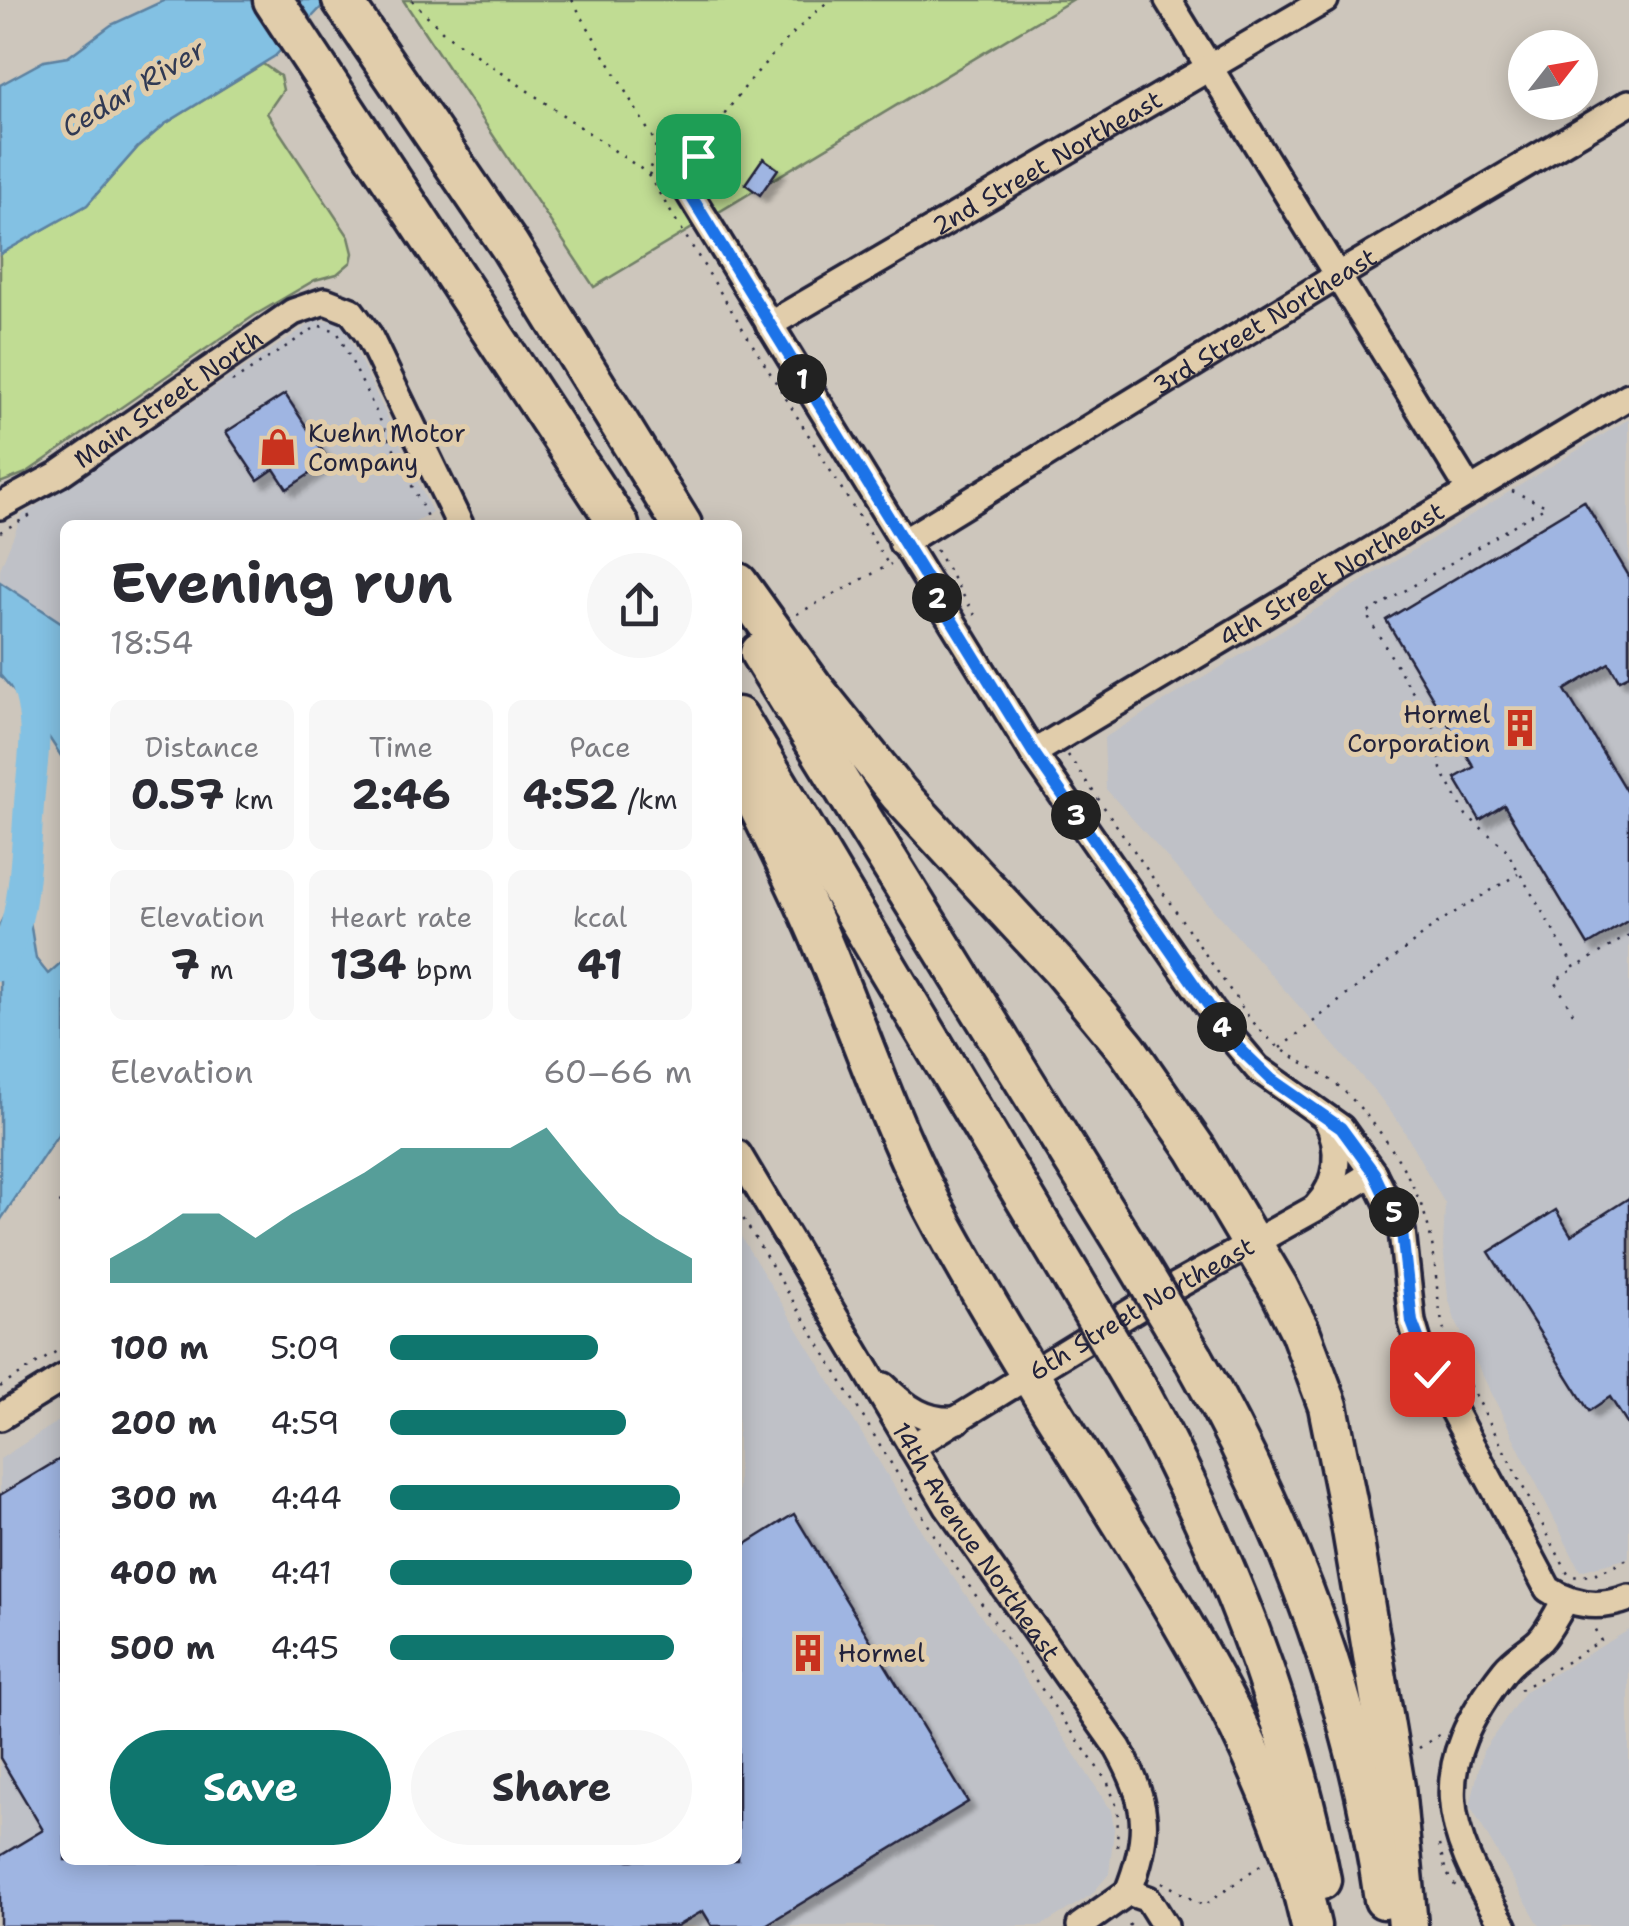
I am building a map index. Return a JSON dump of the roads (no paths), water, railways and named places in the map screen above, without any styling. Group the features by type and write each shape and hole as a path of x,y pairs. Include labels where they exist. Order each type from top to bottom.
{"highway":[{"path":"273,0 613,516"},
{"path":"351,13 509,245 679,520"},
{"path":"589,370 694,520"},
{"path":"742,589 812,686 899,794 1060,969 1127,1049 1253,1244 1315,1364 1332,1424 1395,1787 1408,1926"},
{"path":"742,622 1124,1242 1256,1472 1322,1636 1358,1758 1388,1926"},
{"path":"742,724 1140,1392 1215,1542 1261,1658 1300,1784 1330,1926"},
{"path":"742,773 820,936 910,1162 946,1232 1173,1606 1241,1727 1264,1779 1312,1926"}],"street":[{"path":"1168,0 1338,275 1479,486"},
{"name":"2nd Street Northeast","path":"769,325 1325,0"},
{"name":"3rd Street Northeast","path":"902,543 1338,275 1629,103"},
{"path":"686,188 1033,752 1236,1045 1272,1080 1341,1128 1374,1173 1402,1232 1412,1322 1420,1348 1548,1589 1565,1601 1604,1604 1629,1598"},
{"name":"Main Street North","path":"0,506 59,474 293,312 325,301 351,311 368,334 458,520"},
{"name":"4th Street Northeast","path":"1033,752 1629,396"},
{"path":"1314,1210 1330,1189 1336,1165 1334,1136 1324,1114"},
{"name":"14th Avenue Northeast","path":"742,1161 981,1558 1118,1748 1133,1775 1140,1792 1144,1839 1138,1896"},
{"name":"6th Street Northeast","path":"912,1448 1182,1281 1374,1173"},
{"path":"861,1360 886,1388 921,1416 958,1420"},
{"path":"0,1417 60,1380"},
{"path":"1504,1926 1464,1854 1452,1818 1453,1781 1460,1750 1487,1696 1514,1659 1541,1639 1565,1601"},
{"path":"1080,1926 1138,1896 1166,1926"}],"water":[{"path":"165,0 328,0 275,56 165,124 138,147 87,205 0,254 0,85 44,61 68,57 111,25"},
{"path":"0,582 60,622 60,754 35,716 0,675"},
{"path":"23,877 36,959 48,974 60,963 60,1131 0,1221 0,924"}],"waterway":[{"name":"Cedar River","path":"0,966 15,928 25,866 35,726 25,680"}],"place":[{"name":"Kuehn Motor Company","path":"278,447"},
{"name":"Hormel Corporation","path":"1520,728"},
{"name":"Hormel","path":"808,1653"}]}
